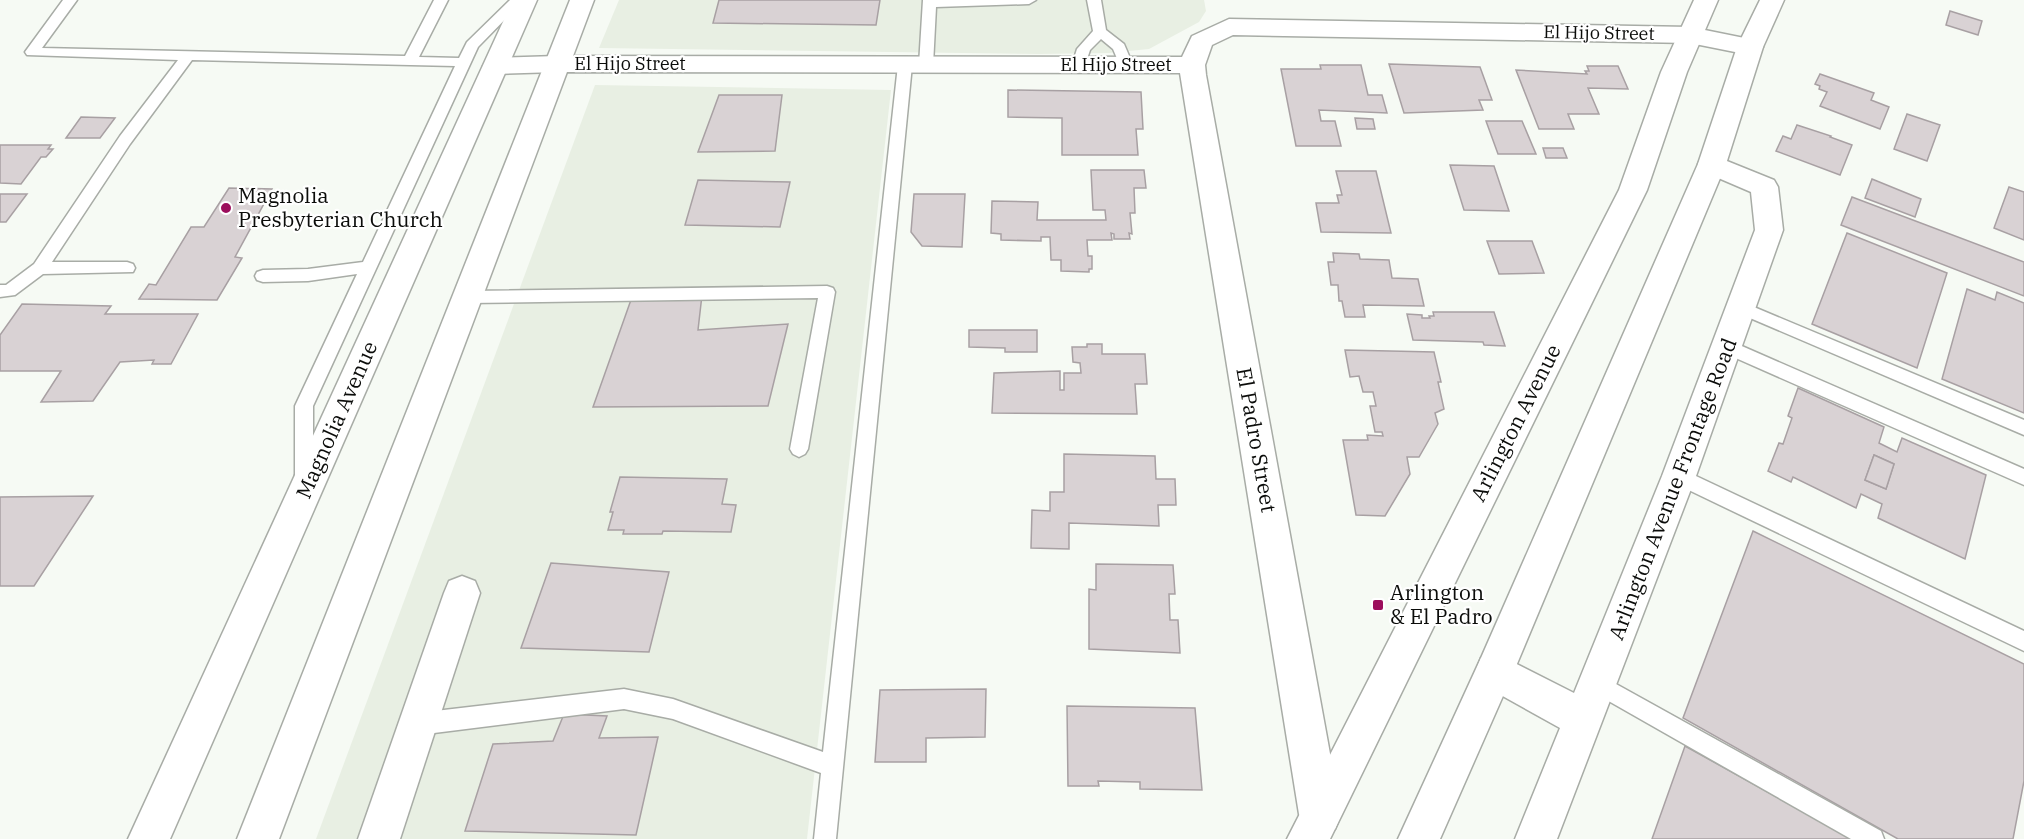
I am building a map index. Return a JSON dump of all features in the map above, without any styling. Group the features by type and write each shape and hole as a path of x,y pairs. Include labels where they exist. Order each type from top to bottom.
{"main road":[{"name":"Magnolia Avenue","path":"149,839 304,494 480,64 525,0"},
{"path":"258,839 582,0"},
{"name":"Arlington Avenue","path":"1314,827 1633,190 1674,72 1706,0"},
{"path":"1419,839 1495,671 1712,164 1750,47 1772,0"},
{"name":"El Hijo Street","path":"480,64 1192,65 1201,41 1229,27 1690,34 1750,47"},
{"name":"El Padro Street","path":"1192,65 1314,827"},
{"name":"Arlington Avenue Frontage Road","path":"1536,839 1679,476 1769,230 1764,187 1712,164"},
{"path":"379,839 462,594"},
{"path":"1495,671 1591,702"}],"lane":[{"path":"70,0 32,52 480,64"},
{"path":"410,61 441,0"},
{"path":"480,64 471,45 517,0"},
{"path":"825,839 916,65 930,2 1028,0"},
{"path":"1094,0 1100,32 1119,47 1126,65"},
{"path":"1080,64 1084,49 1100,32"},
{"path":"0,291 9,291 40,268 125,140 188,56"},
{"path":"304,494 304,406 368,267 480,64"},
{"path":"263,276 308,275 368,267"},
{"path":"40,268 127,268"},
{"path":"467,297 827,292 799,448"},
{"path":"1742,308 2024,428"},
{"path":"1728,347 2024,477"},
{"path":"1679,476 2024,641"},
{"path":"418,724 624,699 673,709 833,766"},
{"path":"1591,702 1873,839"}],"shaded area":[{"path":"619,0 1204,0 1206,11 1199,22 1149,49 1109,53 599,48"},
{"path":"595,85 891,90 807,839 316,839"}],"building":[{"path":"719,0 880,0 876,25 713,23"},
{"path":"1950,11 1982,21 1978,35 1946,25"},
{"path":"1389,64 1480,67 1492,100 1479,100 1483,110 1404,113"},
{"path":"1320,65 1361,65 1368,95 1382,95 1387,113 1319,110 1321,121 1335,121 1341,146 1296,146 1281,69 1321,69"},
{"path":"1587,66 1618,66 1628,89 1588,88 1599,114 1568,114 1574,129 1539,129 1516,70 1587,74 1585,71 1589,71"},
{"path":"1820,74 1874,93 1871,100 1889,107 1880,129 1820,106 1827,92 1819,89 1820,86 1815,84"},
{"path":"1008,90 1141,92 1143,129 1136,129 1138,155 1062,155 1062,118 1008,117"},
{"path":"719,95 782,95 775,151 698,152"},
{"path":"1907,114 1940,125 1927,161 1894,149"},
{"path":"81,117 115,118 100,138 66,138"},
{"path":"1355,118 1373,119 1375,129 1357,129"},
{"path":"1486,121 1522,121 1536,154 1498,154"},
{"path":"1797,125 1852,145 1840,175 1776,151 1783,136 1791,139"},
{"path":"0,145 51,145 48,149 53,149 46,157 41,157 21,184 0,183"},
{"path":"1543,148 1563,148 1567,158 1546,158"},
{"path":"1450,165 1494,166 1509,211 1464,210"},
{"path":"1091,170 1144,170 1146,188 1134,188 1135,213 1130,213 1132,234 1129,233 1130,239 1114,239 1114,234 1111,233 1112,240 1087,240 1088,256 1092,256 1092,269 1089,269 1089,272 1061,271 1061,260 1051,260 1050,237 1041,237 1041,241 1001,240 1001,234 991,233 992,201 1038,202 1037,220 1106,220 1105,210 1093,210"},
{"path":"1336,171 1376,171 1391,233 1321,232 1316,203 1339,203 1337,195 1342,195"},
{"path":"1872,179 1921,199 1915,217 1865,198"},
{"path":"698,180 790,182 780,227 685,225"},
{"path":"2009,187 2024,192 2024,240 1994,228"},
{"path":"229,188 272,189 235,257 242,258 217,300 139,299 149,284 156,285 191,227 204,227"},
{"path":"0,194 27,194 6,222 0,222"},
{"path":"914,194 965,194 962,247 922,246 911,232"},
{"path":"1852,197 2024,262 2024,296 1841,225"},
{"path":"1847,233 1947,273 1917,368 1812,324"},
{"path":"1487,241 1532,241 1544,273 1499,274"},
{"path":"1333,253 1359,254 1360,259 1389,260 1392,278 1418,279 1424,306 1363,305 1365,317 1345,317 1342,301 1339,301 1338,285 1331,285 1328,262 1334,262"},
{"path":"1967,289 1995,300 1997,292 2024,303 2024,413 1942,379"},
{"path":"702,295 698,330 788,324 768,406 593,407 632,297"},
{"path":"22,304 111,306 105,314 198,314 171,364 152,364 154,360 120,362 93,401 41,402 61,371 0,371 0,335"},
{"path":"1433,312 1494,312 1505,346 1484,345 1483,342 1413,340 1407,314 1430,318 1429,316 1434,316"},
{"path":"969,330 1037,330 1037,352 1005,352 1005,348 969,347"},
{"path":"1087,344 1102,344 1102,354 1145,354 1147,384 1135,384 1137,414 992,413 994,373 1060,371 1060,390 1064,390 1064,373 1081,373 1080,363 1073,362 1072,347 1087,347"},
{"path":"1345,350 1434,352 1444,409 1435,413 1438,424 1419,457 1407,457 1410,474 1385,516 1356,515 1343,440 1368,440 1367,435 1383,436 1382,432 1375,432 1370,406 1376,406 1373,392 1363,392 1359,376 1350,377"},
{"path":"1798,388 1884,427 1879,443 1897,452 1902,438 1986,475 1965,559 1878,518 1882,504 1861,494 1856,508 1793,477 1791,482 1768,471 1779,443 1783,444 1792,418 1788,416","holes":["1874,455 1894,464 1886,489 1865,480"]},
{"path":"1064,454 1155,456 1156,479 1175,479 1176,505 1158,505 1159,526 1069,523 1069,549 1031,548 1032,510 1050,511 1050,492 1064,492"},
{"path":"1874,455 1894,464 1886,489 1865,480"},
{"path":"620,477 727,479 722,504 736,505 731,532 663,531 662,534 623,534 624,530 608,530 613,512 610,512"},
{"path":"93,496 34,586 0,586 0,497"},
{"path":"1753,531 2024,664 2024,781 2013,839 1898,839 1683,718"},
{"path":"551,563 669,572 649,652 521,648"},
{"path":"1096,564 1173,565 1175,594 1169,594 1170,620 1178,620 1180,653 1089,649 1089,589 1096,590"},
{"path":"986,689 985,737 926,738 926,762 875,762 880,690"},
{"path":"1067,706 1195,708 1202,790 1140,789 1140,782 1098,781 1099,786 1068,786"},
{"path":"564,714 607,716 599,738 658,737 636,835 465,831 493,744 553,741"},
{"path":"1685,746 1852,839 1652,839"}],"place":[{"name":"Magnolia Presbyterian Church","path":"226,208"},
{"name":"Arlington & El Padro","path":"1378,605"}]}
